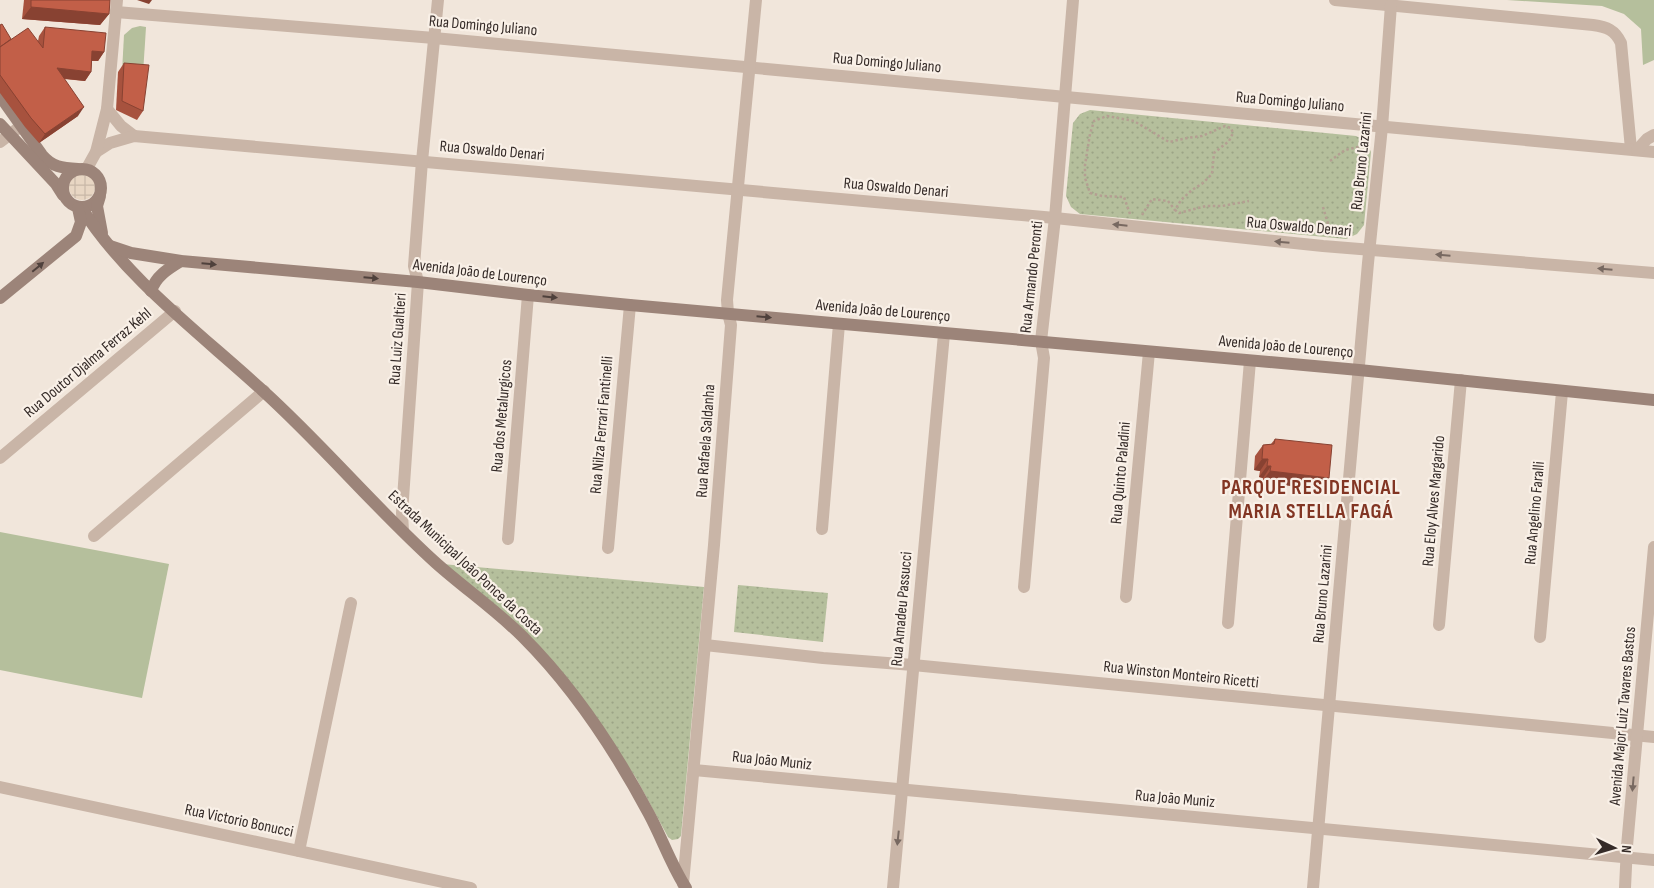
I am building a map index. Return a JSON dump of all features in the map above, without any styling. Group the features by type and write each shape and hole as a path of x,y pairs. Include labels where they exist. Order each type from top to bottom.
{"street":[{"name":"Rua Luiz Gualtieri","path":"403,531 402,513 418,282 414,266 438,0"},
{"name":"Rua Rafaela Saldanha","path":"684,886 731,325 727,300 756,0"},
{"name":"Rua Armando Peronti","path":"1024,587 1044,358 1041,341 1055,218 1073,0"},
{"path":"1335,0 1609,28 1621,43 1634,150"},
{"name":"Rua Bruno Lazarini","path":"1313,888 1369,249 1382,127 1391,5"},
{"name":"Rua Domingo Juliano","path":"116,6 434,38 1654,152"},
{"path":"63,196 66,178 70,173 82,170 96,152 107,109 116,6"},
{"path":"0,96 48,162 56,166 90,170 97,176 101,188 97,206 100,226 107,243"},
{"path":"107,109 121,126 134,136"},
{"path":"0,124 5,138 56,184 63,196 72,205 79,207 90,205 100,196"},
{"path":"5,138 21,126"},
{"path":"1634,150 1654,135"},
{"name":"Rua Oswaldo Denari","path":"96,152 110,143 134,136 1055,218 1228,237 1654,273"},
{"path":"79,207 107,243"},
{"path":"0,298 76,236 81,222 79,207"},
{"name":"Avenida João de Lourenço","path":"107,243 131,253 182,262 418,282 528,295 944,334 1359,370 1654,400"},
{"name":"Estrada Municipal João Ponce da Costa","path":"107,243 150,291 264,391 435,562 523,637 580,704 620,764 649,814 684,886"},
{"path":"150,291 166,270 182,262"},
{"name":"Rua dos Metalurgicos","path":"508,539 528,295"},
{"name":"Rua Nilza Ferrari Fantinelli","path":"608,548 630,305"},
{"name":"Rua Doutor Djalma Ferraz Kehl","path":"0,458 175,312"},
{"path":"822,529 839,324"},
{"name":"Rua Amadeu Passucci","path":"893,888 944,334"},
{"name":"Rua Quinto Paladini","path":"1126,597 1148,352"},
{"path":"1228,623 1250,361"},
{"name":"Rua Eloy Alves Margarido","path":"1439,625 1461,380"},
{"path":"94,536 264,391"},
{"name":"Rua Angelino Faralli","path":"1540,637 1562,392"},
{"name":"Avenida Major Luiz Tavares Bastos","path":"1625,888 1626,858 1654,547"},
{"path":"299,850 351,603"},
{"name":"Rua Winston Monteiro Ricetti","path":"705,645 823,658 913,665 1654,737"},
{"name":"Rua João Muniz","path":"694,770 1654,860"},
{"name":"Rua Victorio Bonucci","path":"0,787 471,888"}],"path":[{"path":"1131,218 1124,197 1102,196 1090,193 1085,178 1088,148 1094,121 1107,116 1134,121 1170,142 1202,136 1225,126 1231,128 1233,134 1229,141 1214,153 1212,174 1181,200 1175,210"},
{"path":"1330,161 1345,150 1367,144"},
{"path":"1140,219 1152,199 1168,201 1179,213 1206,206 1222,206 1249,200"},
{"path":"1323,207 1332,237"}],"green space":[{"path":"1507,0 1654,0 1654,60 1643,65 1641,29 1624,14 1602,6"},
{"path":"146,27 143,74 122,72 124,35 132,28"},
{"path":"1090,110 1356,136 1366,141 1371,152 1364,225 1357,234 1346,239 1080,214 1071,207 1066,196 1073,123 1080,114"},
{"path":"0,532 169,564 142,698 0,670"},
{"path":"442,564 704,587 681,836 678,839 672,840 668,837 636,778 586,705"},
{"path":"738,585 828,593 823,642 734,632"}],"shaded area":[{"path":"82,174 91,178 95,187 91,196 82,200 73,196 69,187 73,178"}],"building":[{"path":"31,0 110,0 109,14 31,7"},
{"path":"2,24 11,39 0,47 0,25"},
{"path":"45,27 106,33 104,52 92,51 91,72 57,68 84,107 45,134 0,75 0,47 28,28 43,48"},
{"path":"124,63 149,65 143,111 122,101"},
{"path":"1275,439 1332,445 1329,478 1270,471 1271,466 1267,466 1268,459 1262,459 1263,445 1274,444"}],"district":[{"name":"PARQUE RESIDENCIAL MARIA STELLA FAGÁ","path":"1311,499"}]}
